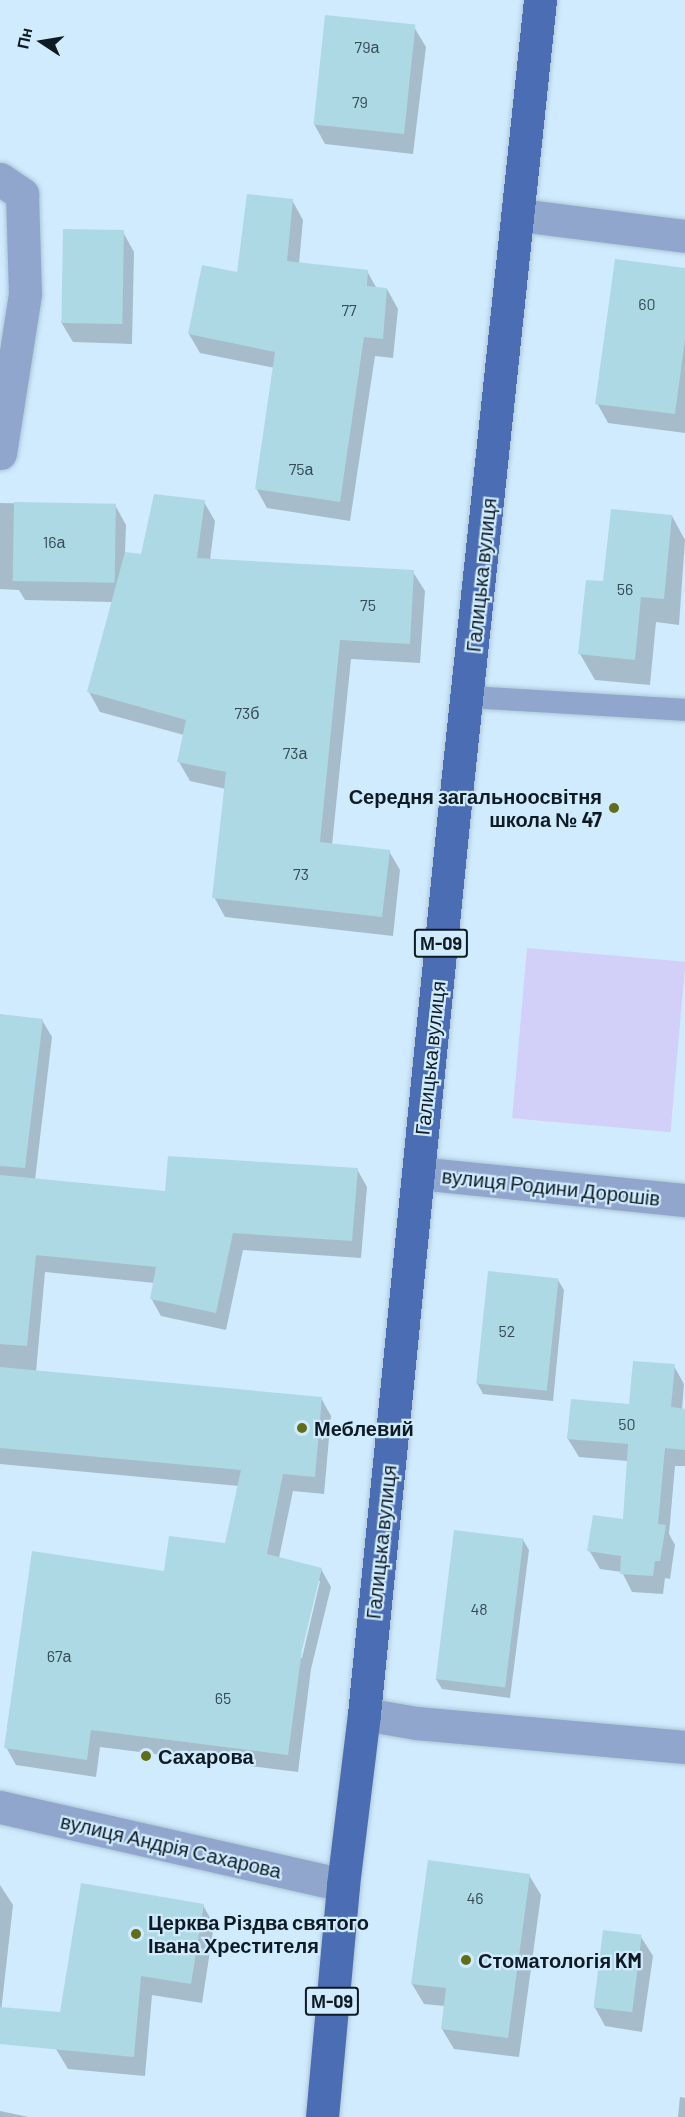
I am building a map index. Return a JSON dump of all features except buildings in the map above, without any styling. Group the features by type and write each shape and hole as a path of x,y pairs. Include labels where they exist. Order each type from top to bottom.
{"main road":[{"name":"Галицька вулиця","path":"322,2117 343,1885 364,1714 540,0"}],"street":[{"path":"0,179 22,194 25,294 0,453"},
{"path":"519,215 685,236"},
{"name":"вулиця Родини Дорошів","path":"418,1173 685,1200"},
{"path":"364,1714 416,1723 685,1747"},
{"name":"вулиця Андрія Сахарова","path":"0,1807 343,1885"}],"lane":[{"path":"468,697 685,710"}],"shaded area":[{"path":"527,948 685,962 670,1132 512,1118"}],"place":[{"name":"Середня загальноосвітня школа № 47","path":"614,808"},
{"name":"Меблевий","path":"302,1428"},
{"name":"Сахарова","path":"146,1756"},
{"name":"Церква Різдва святого Івана Хрестителя","path":"136,1934"},
{"name":"Стоматологія KM","path":"466,1960"}]}
